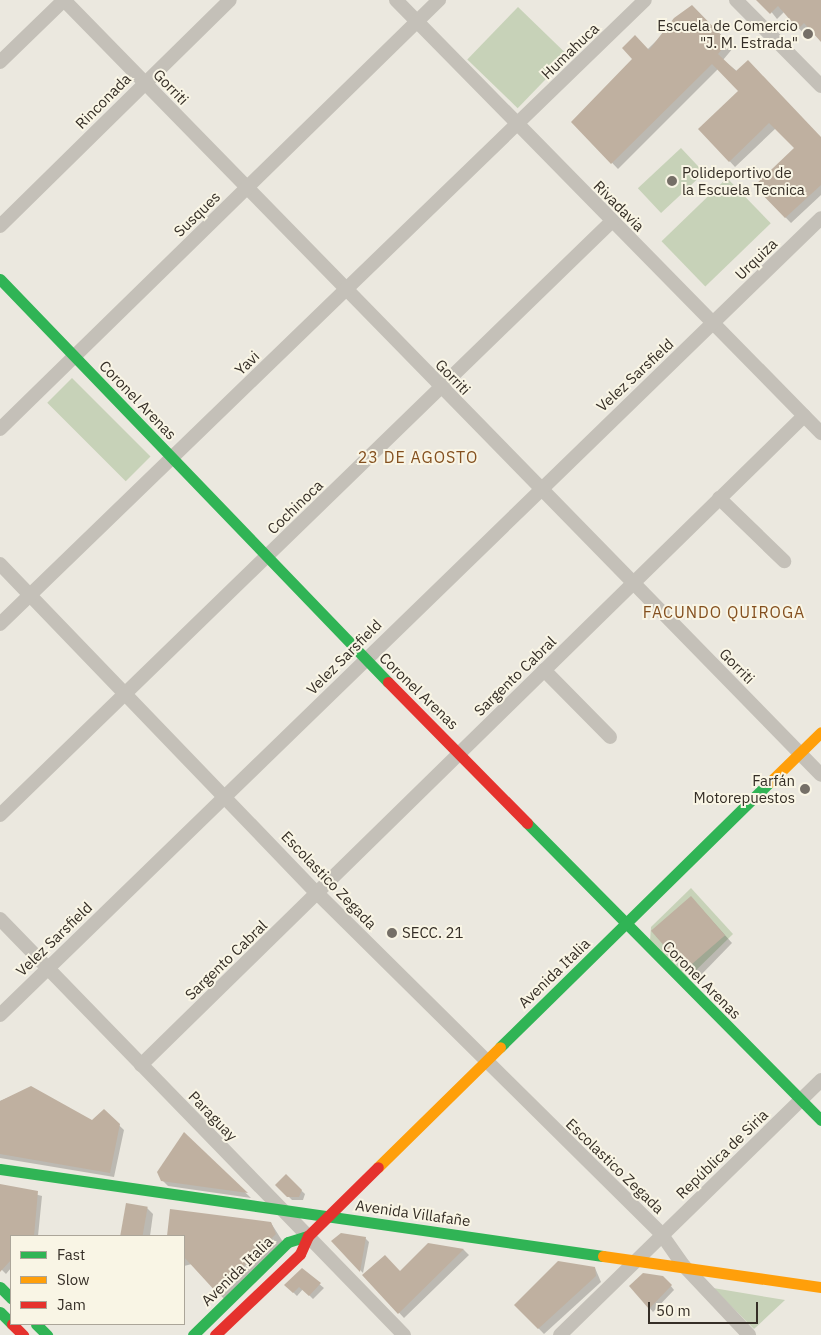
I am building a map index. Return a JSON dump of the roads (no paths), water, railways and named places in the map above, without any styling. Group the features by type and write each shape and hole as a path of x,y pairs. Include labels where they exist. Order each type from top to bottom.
{"street":[{"name":"Gorriti","path":"64,0 440,388 821,775"},
{"path":"0,62 64,0"},
{"name":"Rinconada","path":"0,226 230,0"},
{"name":"Rivadavia","path":"396,0 416,23 821,433"},
{"name":"Susques","path":"0,429 440,0"},
{"name":"Humahuca","path":"517,125 645,0"},
{"path":"736,0 821,86"},
{"name":"Yavi","path":"0,624 517,125"},
{"name":"Urquiza","path":"713,324 821,218"},
{"name":"Cochinoca","path":"0,815 612,221"},
{"name":"Coronel Arenas","path":"0,279 365,659 460,752 625,924 821,1120"},
{"name":"Velez Sarsfield","path":"0,1015 47,967 227,796 538,488 713,324"},
{"name":"Sargento Cabral","path":"141,1065 804,416"},
{"path":"719,498 784,561"},
{"name":"Escolastico Zegada","path":"0,564 227,796 317,893 662,1235 684,1266"},
{"path":"544,670 610,737"},
{"name":"Avenida Italia","path":"215,1335 300,1254 308,1236 328,1216 821,732"},
{"name":"Paraguay","path":"0,919 404,1335"},
{"name":"República de Siria","path":"560,1335 821,1080"},
{"name":"Avenida Villafañe","path":"0,1169 279,1207 328,1216 821,1287"},
{"name":"Avenida Italia","path":"193,1335 288,1242 308,1236"},
{"path":"684,1266 749,1335"},
{"path":"0,1287 10,1297"},
{"path":"0,1312 10,1322"},
{"path":"13,1325 23,1335"},
{"path":"37,1325 47,1335"}],"place":[{"name":"Escuela de Comercio \"J. M. Estrada\"","path":"808,34"},
{"name":"Polideportivo de la Escuela Tecnica","path":"672,181"},
{"name":"Farfán Motorepuestos","path":"805,789"},
{"name":"SECC. 21","path":"392,933"}],"district":[{"name":"23 DE AGOSTO","path":"418,457"},
{"name":"FACUNDO QUIROGA","path":"724,612"}]}
